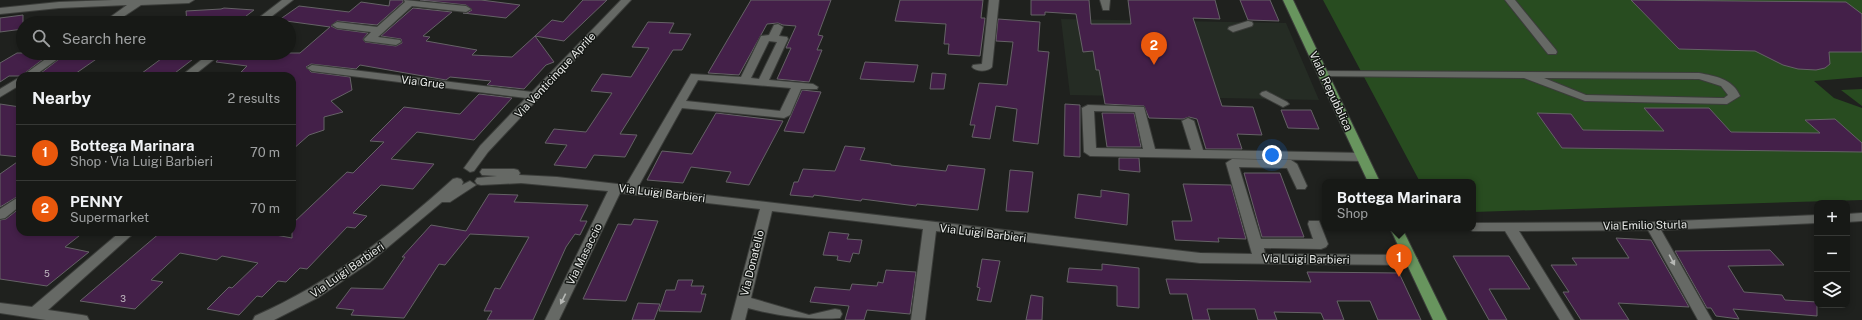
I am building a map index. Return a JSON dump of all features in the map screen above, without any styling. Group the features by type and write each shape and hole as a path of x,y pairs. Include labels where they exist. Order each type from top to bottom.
{"main road":[{"name":"Viale Repubblica","path":"1288,0 1373,179"},
{"path":"1397,231 1440,320"}],"street":[{"path":"0,11 59,5 190,0"},
{"path":"266,16 288,0"},
{"name":"Via Venticinque Aprile","path":"457,182 457,178 461,172 478,175 484,149 626,0"},
{"path":"977,67 987,67 994,0"},
{"path":"1510,0 1552,52"},
{"path":"117,16 138,2"},
{"path":"396,42 369,39 410,2 466,9"},
{"path":"1233,29 1248,24"},
{"path":"337,25 379,30"},
{"path":"774,39 778,28"},
{"path":"744,81 765,38 783,39 762,83"},
{"path":"33,72 51,60"},
{"path":"191,72 208,60"},
{"name":"Via Grue","path":"312,68 535,96"},
{"path":"1323,74 1699,76 1724,84 1730,88 1734,96 1727,101 1585,98 1528,76"},
{"path":"630,189 695,76 813,87"},
{"path":"0,94 16,83"},
{"path":"678,104 784,115 797,86"},
{"path":"1266,94 1283,104"},
{"path":"1150,153 1140,109 1088,108 1090,152 1362,157"},
{"path":"1188,121 1198,154"},
{"path":"1260,258 1232,163 1291,164 1301,186"},
{"path":"457,182 460,184 478,175"},
{"name":"Via Luigi Barbieri","path":"260,320 289,309 337,279 428,209 478,175 521,179 557,180 930,227 1200,258 1411,260"},
{"name":"Via Luigi Barbieri","path":"428,209 457,182"},
{"name":"Via Masaccio","path":"552,320 616,188"},
{"path":"0,215 16,203"},
{"name":"Via Donatello","path":"738,320 767,206"},
{"name":"Via Emilio Sturla","path":"1476,227 1652,226 1814,219"},
{"path":"1256,243 1321,244 1314,224"},
{"path":"1652,226 1705,320"},
{"path":"918,320 930,227"},
{"path":"1510,228 1566,320"},
{"path":"36,312 123,236"},
{"path":"742,301 809,320 835,314"},
{"path":"0,308 36,312 82,320"}],"shaded area":[{"path":"1061,19 1286,23 1319,100 1070,95"}],"green space":[{"path":"1323,0 1862,0 1862,77 1814,81 1834,98 1862,108 1862,200 1814,200 1814,201 1476,212 1476,179 1418,179"},
{"path":"1862,89 1862,106 1841,90"}],"building":[{"path":"390,0 403,0 403,2 377,25 337,21 331,26 337,29 368,33 363,39 365,42 396,46 402,43 401,39 381,36 413,8 452,12 423,36 430,37 426,41 477,50 472,55 512,57 535,36 554,62 546,65 524,89 487,85 491,81 450,77 446,80 360,65 356,69 311,64 306,67 311,72 350,77 352,90 331,101 343,112 324,117 324,130 309,135 296,146 296,72 241,72 247,66 216,62 218,60 296,60 296,53 300,53 330,27 296,22 296,16 285,16 299,6 349,12 361,2 389,6"},
{"path":"420,0 481,0 520,5 506,18 463,13 467,13 472,10 466,5"},
{"path":"583,0 607,0 564,41 535,36 552,20 563,22"},
{"path":"751,0 831,0 818,35 823,36 817,50 822,50 809,82 777,79 791,48 786,48 796,26 778,23 767,24 739,75 708,73"},
{"path":"900,0 983,0 981,18 985,18 980,56 948,54 949,44 944,44 946,24 895,21"},
{"path":"1031,0 1089,0 1091,24 1131,24 1128,0 1215,0 1220,19 1193,18 1222,106 1253,107 1262,135 1237,134 1242,149 1206,149 1197,119 1189,117 1183,119 1149,118 1144,106 1105,104 1099,70 1096,70 1093,51 1083,52 1076,14 1045,12 1045,15 1031,15"},
{"path":"1240,0 1270,0 1279,21 1248,20"},
{"path":"1631,0 1846,2 1862,14 1862,52 1829,52 1830,64 1825,68 1816,70 1798,69 1783,65 1755,51 1679,49"},
{"path":"221,9 254,10 246,16 186,16 186,11"},
{"path":"23,15 16,16 16,30 0,32 0,18"},
{"path":"998,19 1040,22 1038,51 1049,52 1038,144 1013,141 1017,109 996,106 990,139 972,137 975,125 970,125 979,83 1007,85 1013,42 996,41"},
{"path":"648,22 674,23 669,33 691,34 682,50 673,50 620,134 637,135 625,157 594,155 586,168 554,165 567,145 545,143 554,129 586,132 612,93 591,91 602,74 631,77 649,48 632,47"},
{"path":"16,54 16,60 42,60 26,72 16,72 16,76 9,76 0,82 0,63"},
{"path":"58,60 95,60 78,72 42,72"},
{"path":"160,60 192,60 176,72 143,72"},
{"path":"865,62 918,65 914,82 860,79"},
{"path":"932,73 946,74 944,89 930,89"},
{"path":"802,90 821,92 804,133 784,131"},
{"path":"479,94 512,98 474,140 417,132 391,159 434,164 413,189 381,185 353,213 367,216 355,228 347,227 307,269 300,268 286,282 278,281 262,297 257,296 239,315 207,309 229,287 232,288 258,263 222,256 217,260 180,253 151,280 163,282 135,309 80,301 156,236 281,236 292,238 292,236 296,236 296,220 347,172 353,173 384,142 370,141 404,107 460,114"},
{"path":"0,104 16,106 16,157 0,155"},
{"path":"1065,104 1080,105 1080,157 1064,156"},
{"path":"1644,108 1709,108 1731,132 1820,133 1805,120 1835,119 1862,143 1862,152 1562,148 1537,113 1571,114 1583,130 1664,131"},
{"path":"1281,110 1311,110 1319,129 1288,128"},
{"path":"716,113 783,121 749,185 726,182 731,172 691,167 683,183 647,180 662,151 692,154"},
{"path":"1102,113 1134,113 1141,147 1107,147"},
{"path":"845,146 865,148 860,160 946,171 948,165 985,169 978,210 917,204 916,206 862,199 861,201 814,195 813,197 790,195 794,182 798,182 803,169 835,171"},
{"path":"1119,158 1139,158 1140,172 1119,170"},
{"path":"16,163 16,197 0,207 0,174"},
{"path":"1010,170 1033,172 1028,212 1006,211"},
{"path":"1244,173 1280,173 1304,237 1262,237"},
{"path":"1183,184 1231,185 1246,239 1218,238 1219,242 1175,240 1172,221 1192,221"},
{"path":"1101,190 1129,194 1127,225 1075,218 1078,194 1101,197"},
{"path":"489,194 518,195 514,202 588,205 580,221 587,221 580,235 575,234 566,247 533,320 487,320 492,311 484,311 495,288 500,289 529,237 470,234 445,265 439,264 404,318 351,315 354,310 336,308 351,288 383,289 405,257 402,257 431,225 466,231"},
{"path":"16,211 16,236 79,236 65,247 89,252 47,286 0,279 0,220 6,219"},
{"path":"634,219 658,221 626,301 583,299 618,224 631,225"},
{"path":"829,232 849,234 847,239 862,240 859,254 853,253 850,262 837,260 838,256 823,255"},
{"path":"1616,238 1651,240 1689,307 1618,303 1629,320 1581,320 1563,292 1569,292 1551,265 1577,265 1572,258 1629,258"},
{"path":"1770,250 1784,265 1728,266 1744,292 1782,295 1785,300 1814,302 1814,308 1817,308 1817,316 1733,309 1739,319 1716,316 1711,308 1707,308 1675,251"},
{"path":"1453,256 1509,256 1530,289 1489,289 1507,320 1489,320"},
{"path":"982,259 1000,261 991,302 977,300 980,288 977,287"},
{"path":"1102,264 1139,268 1139,308 1117,306 1117,286 1067,282 1069,268 1102,270"},
{"path":"886,270 916,272 910,314 867,310 864,320 845,320 849,306 810,302 815,287 850,290 852,284 877,286 878,282 883,283"},
{"path":"1307,272 1399,273 1421,320 1378,320 1370,301 1337,301 1344,320 1324,320 1321,313 1274,312 1277,320 1258,320 1255,309 1207,309 1210,320 1193,320 1187,294 1170,294 1166,279 1311,282"},
{"path":"678,280 693,280 691,286 704,286 701,294 706,294 701,312 659,311 666,290 675,290"},
{"path":"1031,295 1043,297 1042,320 1026,320"},
{"path":"638,303 660,304 654,320 632,320"}],"place":[{"name":"PENNY","path":"1154,65"},
{"name":"Bottega Marinara","path":"1399,277"}]}
